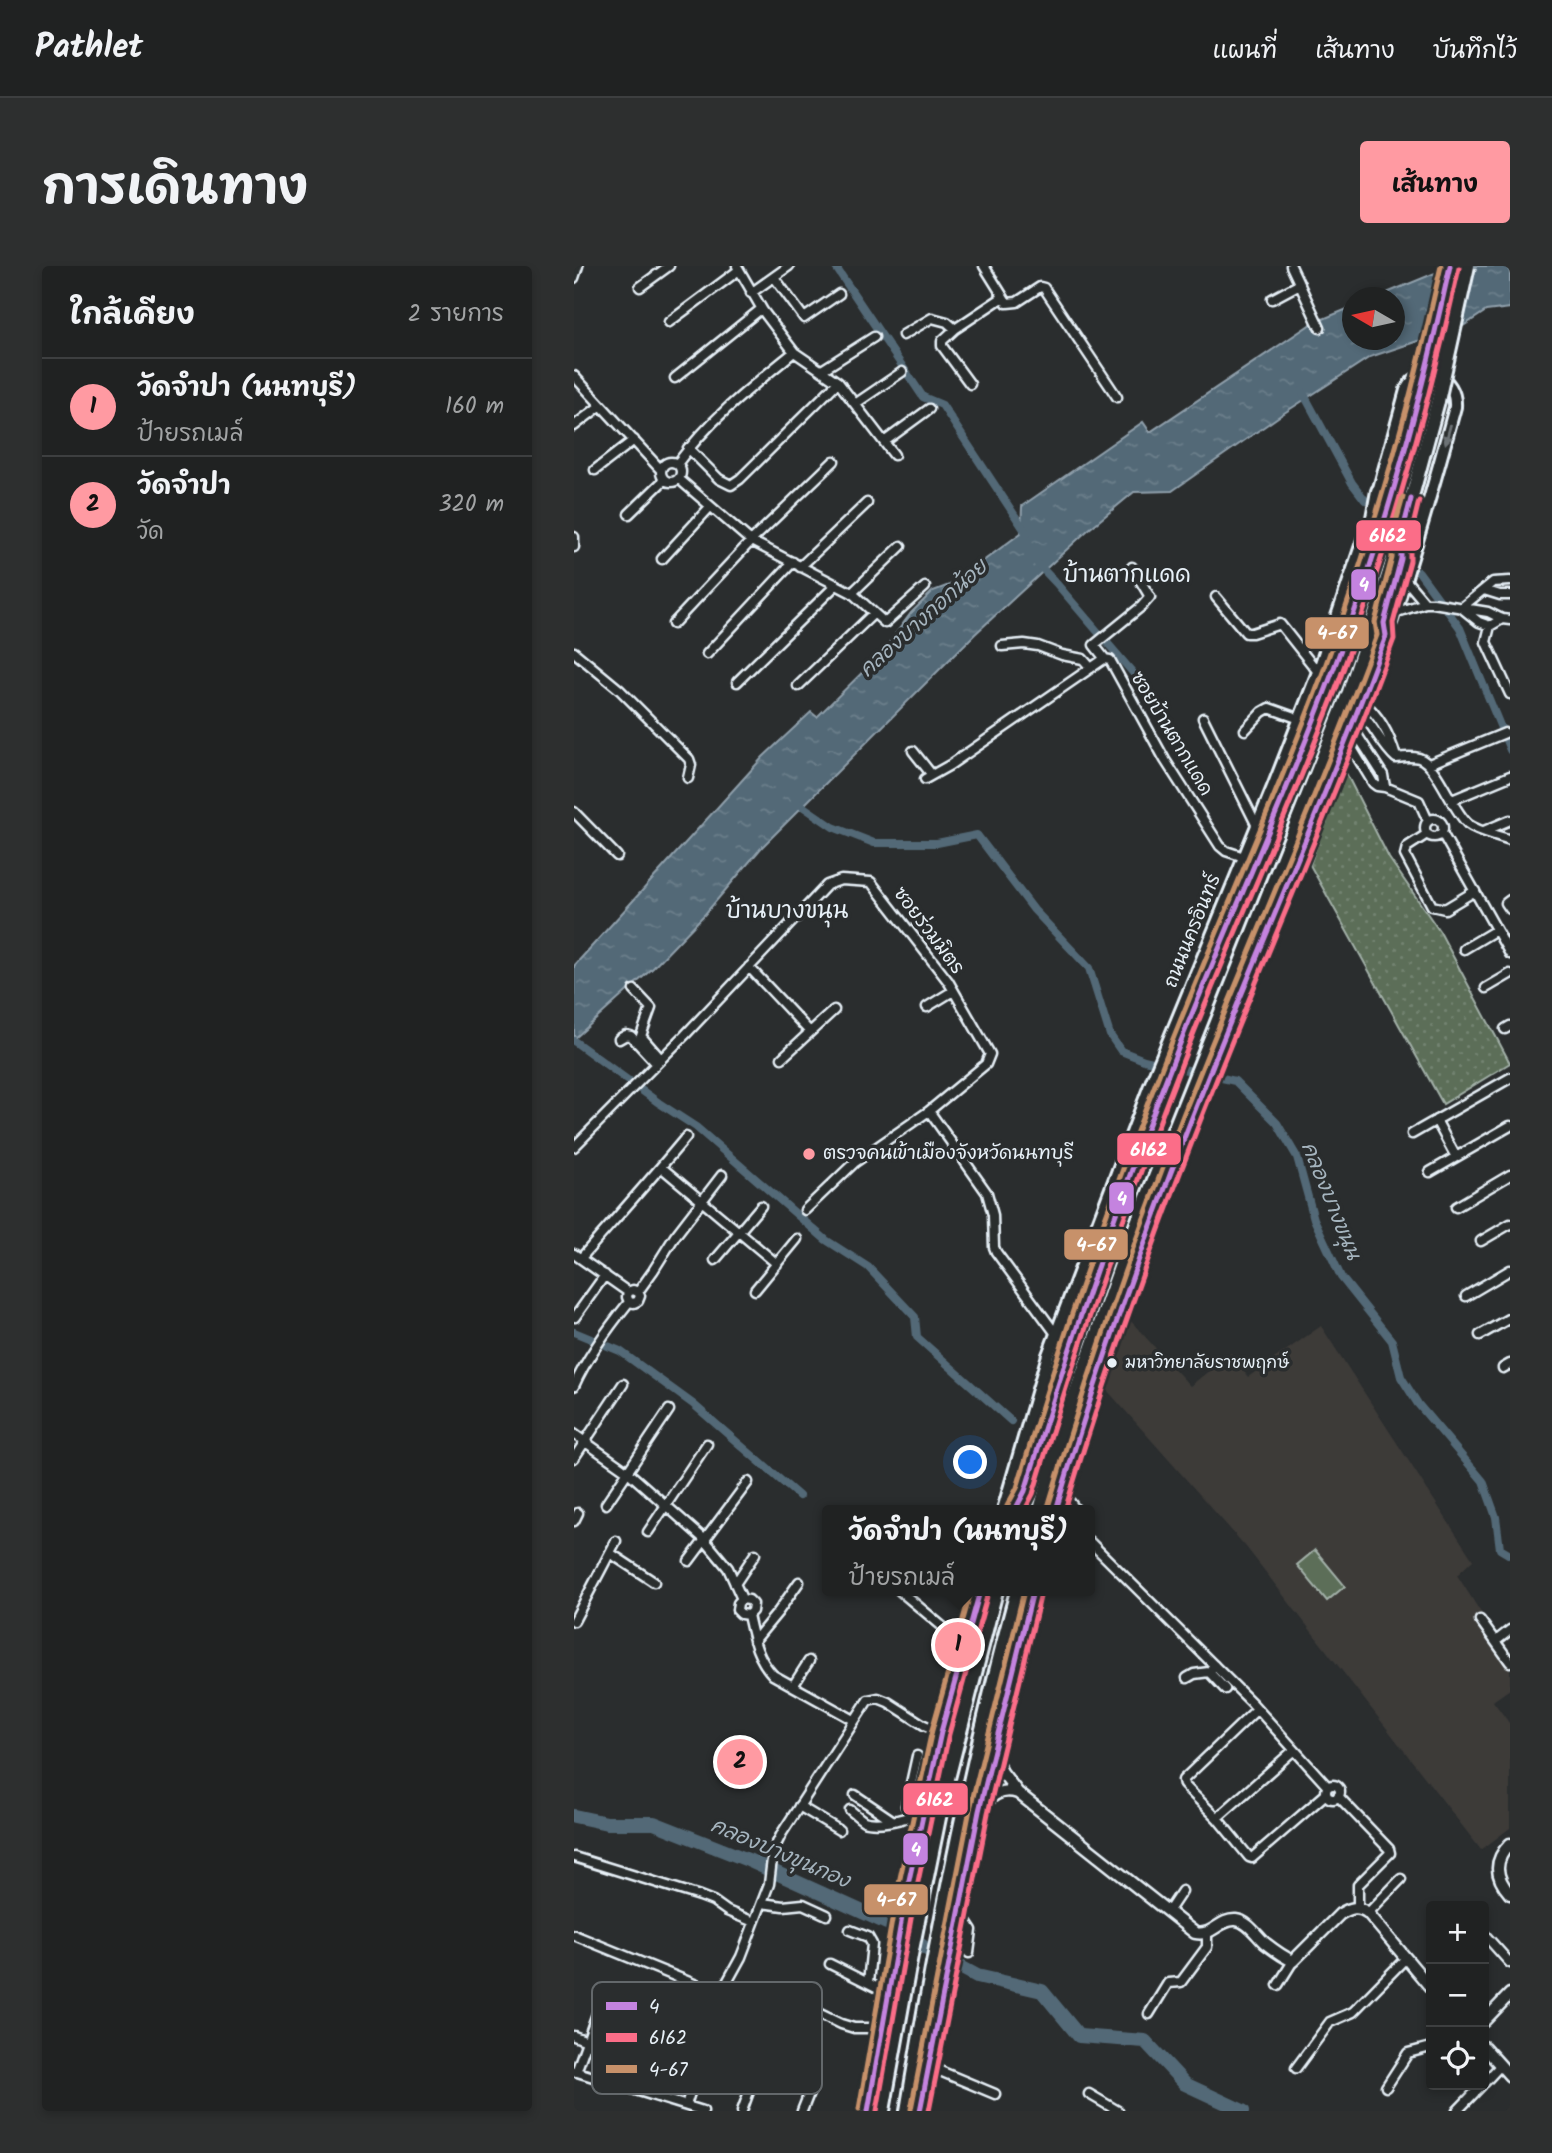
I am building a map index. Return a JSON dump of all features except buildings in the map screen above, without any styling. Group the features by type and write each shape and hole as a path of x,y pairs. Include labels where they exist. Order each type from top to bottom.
{"main road":[{"name":"ถนนนครอินทร์","path":"1004,1505 1056,1334 1161,1075 1175,1060 1330,679 1394,490 1417,408 1450,266"},
{"name":"ถนนนครอินทร์","path":"1057,1505 1200,1082 1349,692 1401,537 1437,401 1468,266"},
{"name":"ถนนนครอินทร์","path":"1019,1505 1161,1075 1161,1058 1318,672 1378,491 1401,403 1410,381 1428,374 1437,375 1445,380 1455,394 1455,407 1387,636 1347,740 1206,1066"},
{"path":"1362,589 1365,557 1378,491"},
{"path":"1387,636 1384,623 1401,559 1401,537"},
{"name":"ถนนนครอินทร์","path":"1041,1505 1060,1437 1128,1245 1200,1082"},
{"path":"1060,1437 1063,1444 1057,1480 1061,1493"},
{"path":"868,2111 918,1814 978,1596"},
{"path":"883,2111 943,1798 995,1596"},
{"path":"907,2111 932,1960 965,1801 1016,1596"},
{"path":"920,2111 978,1811 1032,1596"}],"street":[{"path":"640,287 669,266"},
{"path":"751,293 789,266"},
{"path":"984,266 1007,303 1012,303 1040,287 1044,288 1117,397"},
{"path":"1291,266 1320,328"},
{"path":"670,322 738,268 761,309 794,352 838,382 894,454"},
{"path":"774,277 804,318 838,294"},
{"path":"1272,299 1300,284"},
{"path":"970,384 942,346 942,341 955,329 1003,297"},
{"path":"675,378 761,309"},
{"path":"903,335 932,317 947,322 955,329"},
{"path":"822,370 874,337"},
{"path":"677,464 720,412 794,352"},
{"path":"855,404 902,372"},
{"path":"574,376 670,482 679,479"},
{"path":"688,448 719,479 731,485 838,382"},
{"path":"574,426 600,406"},
{"path":"884,442 929,409"},
{"path":"595,470 634,440"},
{"path":"673,624 751,541 834,461"},
{"path":"629,514 663,475 667,463 677,464 681,469 679,479"},
{"path":"679,479 751,541 852,593 885,623 925,587"},
{"path":"707,654 796,564 867,503"},
{"path":"662,559 710,507"},
{"path":"574,537 574,547"},
{"path":"852,593 901,546"},
{"name":"ซอยบ้านตากแดด","path":"1132,566 1150,597 1094,645 1104,659 1110,660 1165,760 1220,846 1244,857"},
{"path":"1404,578 1425,603"},
{"path":"1461,608 1493,582 1510,581"},
{"path":"737,682 836,585"},
{"path":"1484,590 1510,595"},
{"path":"1216,597 1243,631 1252,633 1280,624 1318,672"},
{"path":"1394,613 1425,603 1488,612 1506,619"},
{"path":"1461,608 1479,622 1490,626 1506,619"},
{"path":"798,686 874,613"},
{"path":"1490,626 1486,642 1510,694"},
{"path":"1002,646 1038,646 1083,659 1091,667"},
{"path":"574,652 620,690 689,759 691,765 688,778"},
{"path":"913,751 929,777 1104,659"},
{"path":"1360,706 1372,709 1391,739 1396,758 1419,758 1429,764 1458,814 1471,827 1510,840"},
{"path":"1245,730 1269,708 1300,719"},
{"path":"1203,718 1257,826"},
{"path":"1352,726 1383,775 1385,787"},
{"path":"1429,764 1506,733"},
{"path":"1347,740 1373,783 1419,801 1428,821"},
{"path":"1452,800 1510,776"},
{"path":"574,812 617,856"},
{"path":"1427,834 1425,826 1428,821 1433,818 1443,824 1442,833 1510,954"},
{"path":"1484,831 1510,820"},
{"path":"1427,834 1435,837 1442,833"},
{"path":"1427,834 1407,847 1405,855 1432,906 1445,909 1475,891"},
{"name":"ซอยร่วมมิตร","path":"574,1147 642,1080 827,885 841,880 873,883 948,981 989,1050 990,1058 986,1064 929,1111"},
{"path":"1510,900 1506,903 1510,909"},
{"path":"1464,949 1496,930"},
{"path":"749,967 810,1032"},
{"path":"1486,988 1510,974"},
{"path":"634,990 651,1007 641,1036 659,1061"},
{"path":"928,1007 953,990"},
{"path":"782,1058 834,1010"},
{"path":"619,1039 626,1035 631,1036 659,1061"},
{"path":"1412,1134 1510,1078"},
{"path":"805,1210 854,1163 929,1111 987,1193 993,1215 996,1252 1056,1334"},
{"path":"1436,1120 1456,1157"},
{"path":"1430,1172 1510,1126"},
{"path":"632,1295 577,1256 686,1137"},
{"path":"661,1167 776,1264"},
{"path":"574,1385 632,1295 722,1175"},
{"path":"1456,1207 1510,1175"},
{"path":"715,1260 761,1206"},
{"path":"1481,1241 1510,1224"},
{"path":"755,1290 797,1239"},
{"path":"1466,1296 1510,1270"},
{"path":"575,1317 605,1275"},
{"path":"1480,1335 1510,1318"},
{"path":"574,1458 623,1384"},
{"path":"606,1504 669,1410"},
{"path":"574,1434 628,1472 667,1505 704,1539 728,1568 742,1599 737,1610 748,1615 762,1664 773,1675 854,1720"},
{"path":"648,1532 707,1444"},
{"path":"689,1561 748,1482"},
{"path":"1061,1493 1072,1505"},
{"path":"574,1621 617,1541"},
{"path":"1095,1547 1212,1669 1257,1709 1327,1791"},
{"path":"610,1553 654,1582"},
{"path":"735,1584 755,1553"},
{"path":"754,1641 799,1582"},
{"path":"906,1596 966,1642"},
{"path":"1480,1620 1510,1662"},
{"path":"1496,1641 1510,1630"},
{"path":"793,1686 809,1661"},
{"path":"1186,1678 1212,1669"},
{"path":"1212,1669 1225,1689"},
{"path":"727,1982 741,1957 769,1884 773,1851 799,1805 868,1700 878,1698 888,1702 924,1725 941,1732"},
{"path":"1257,1709 1183,1780 1184,1785 1252,1858 1332,1785 1338,1788 1338,1796 1390,1853 1358,1885 1363,1911 1426,1982"},
{"path":"1217,1818 1294,1750"},
{"path":"992,1752 1002,1772 1018,1793 1195,1933 1207,1933 1222,1922 1236,1920 1245,1923 1265,1943 1293,1961"},
{"path":"917,1756 906,1807 918,1814"},
{"path":"978,1811 997,1792 1009,1790 1018,1793"},
{"path":"855,1795 892,1820"},
{"path":"799,1805 839,1830"},
{"path":"850,1810 863,1820 878,1824 918,1814"},
{"path":"1510,1844 1500,1855 1497,1870 1501,1883 1510,1894"},
{"path":"574,1857 700,1896 754,1922"},
{"path":"1278,1985 1293,1961 1340,1914 1348,1909 1363,1911 1401,1879"},
{"path":"1168,1912 1182,1891"},
{"path":"762,1903 783,1906 803,1904 827,1916"},
{"path":"957,1917 966,1921 972,1930 969,1953"},
{"path":"850,1930 868,1937 872,1944 868,1983"},
{"path":"1149,2014 1166,1986 1172,1982 1181,1982 1208,1947 1207,1933"},
{"path":"574,1935 689,1982"},
{"path":"1489,1940 1510,1963"},
{"path":"1296,2068 1330,2022 1353,2012 1405,1959"},
{"path":"830,1964 888,1993"},
{"path":"1489,2016 1510,1994"},
{"path":"822,2016 854,2028 882,2028"},
{"path":"592,2027 575,2071 592,2076"},
{"path":"574,2036 587,2040"},
{"path":"1386,2087 1408,2053 1426,2048"},
{"path":"1489,2053 1510,2076"},
{"path":"928,2066 995,2094"},
{"path":"1489,2077 1500,2066"},
{"path":"1457,2111 1476,2090"},
{"path":"650,2094 703,2111"},
{"path":"686,2105 690,2094"},
{"path":"742,2111 748,2094"},
{"path":"802,2111 808,2094"},
{"path":"1089,2094 1116,2110"}],"shaded area":[{"name":"มหาวิทยาลัยราชพฤกษ์","path":"1130,1320 1190,1386 1231,1353 1248,1377 1321,1326 1473,1560 1457,1575 1510,1658 1510,1689 1493,1701 1510,1724 1510,1828 1481,1850 1246,1547 1106,1389"}],"green space":[{"path":"1344,769 1389,858 1440,932 1510,1063 1443,1104 1310,865"},
{"path":"1315,1550 1345,1586 1327,1601 1297,1565"}],"water":[{"path":"1452,266 1510,266 1510,308 1486,311 1463,326 1405,345 1405,287 1401,287"},
{"name":"คลองบางกอกน้อย","path":"1342,311 1342,350 1391,350 1370,357 1172,491 1134,492 1088,530 975,634 762,847 705,914 653,968 574,1039 574,966 763,757 811,712 817,717 880,655 911,613 933,591 952,584 1021,533 1022,506 1143,422 1150,432 1311,324"}],"waterway":[{"path":"835,266 923,397 942,405 1027,534"},
{"path":"1302,391 1352,483 1365,500"},
{"path":"1038,564 1146,688"},
{"path":"1419,572 1460,628 1510,750"},
{"name":"คลองบางขนุน","path":"795,801 833,827 874,843 937,843 977,835 1034,910 1089,968 1110,1035 1121,1051 1144,1060 1235,1081 1277,1123 1297,1157 1314,1219 1341,1277 1392,1341 1401,1377 1418,1404 1483,1481 1496,1517 1500,1549 1510,1555"},
{"path":"574,1041 696,1127 826,1240 868,1267 915,1317 917,1337 1011,1421"},
{"path":"574,1332 620,1351 693,1404 799,1496"},
{"name":"คลองบางขุนกอง","path":"574,1816 607,1823 654,1823 748,1860 887,1923 927,1949 977,1976 1042,1991 1079,2036 1145,2041 1185,2084 1243,2111"}],"transit line":[{"name":"4-67","path":"1008,1505 1017,1488 1071,1318 1151,1094 1287,764 1341,622 1389,471 1441,266"},
{"name":"4","path":"1018,1505 1025,1491 1060,1377 1138,1152 1202,990 1309,734 1348,630 1405,450 1450,266"},
{"name":"6162","path":"1028,1505 1125,1215 1166,1105 1321,727 1357,630 1406,476 1459,268"},
{"name":"4-67","path":"1049,1505 1102,1337 1162,1169 1377,635 1375,622 1392,558 1392,536 1403,497"},
{"name":"4","path":"1057,1505 1110,1340 1171,1173 1386,636 1384,623 1401,559 1401,537 1411,499"},
{"name":"6162","path":"1067,1505 1138,1286 1179,1176 1394,639 1393,623 1410,561 1410,538 1419,501"},
{"name":"4-67","path":"859,2109 897,1892 932,1730 970,1596"},
{"name":"4","path":"868,2111 906,1894 941,1732 979,1596"},
{"name":"6162","path":"877,2111 915,1896 949,1734 987,1596"},
{"name":"4-67","path":"911,2109 970,1809 1023,1596"},
{"name":"4","path":"920,2111 979,1811 1032,1596"},
{"name":"6162","path":"929,2111 988,1813 1040,1596"}],"place":[{"name":"ตรวจคนเข้าเมืองจังหวัดนนทบุรี","path":"809,1154"},
{"name":"มหาวิทยาลัยราชพฤกษ์","path":"1112,1363"},
{"name":"วัดจำปา (นนทบุรี)","path":"958,1645"},
{"name":"วัดจําปา","path":"740,1762"}],"district":[{"name":"บ้านตากแดด","path":"1127,576"},
{"name":"บ้านบางขนุน","path":"787,912"}]}
